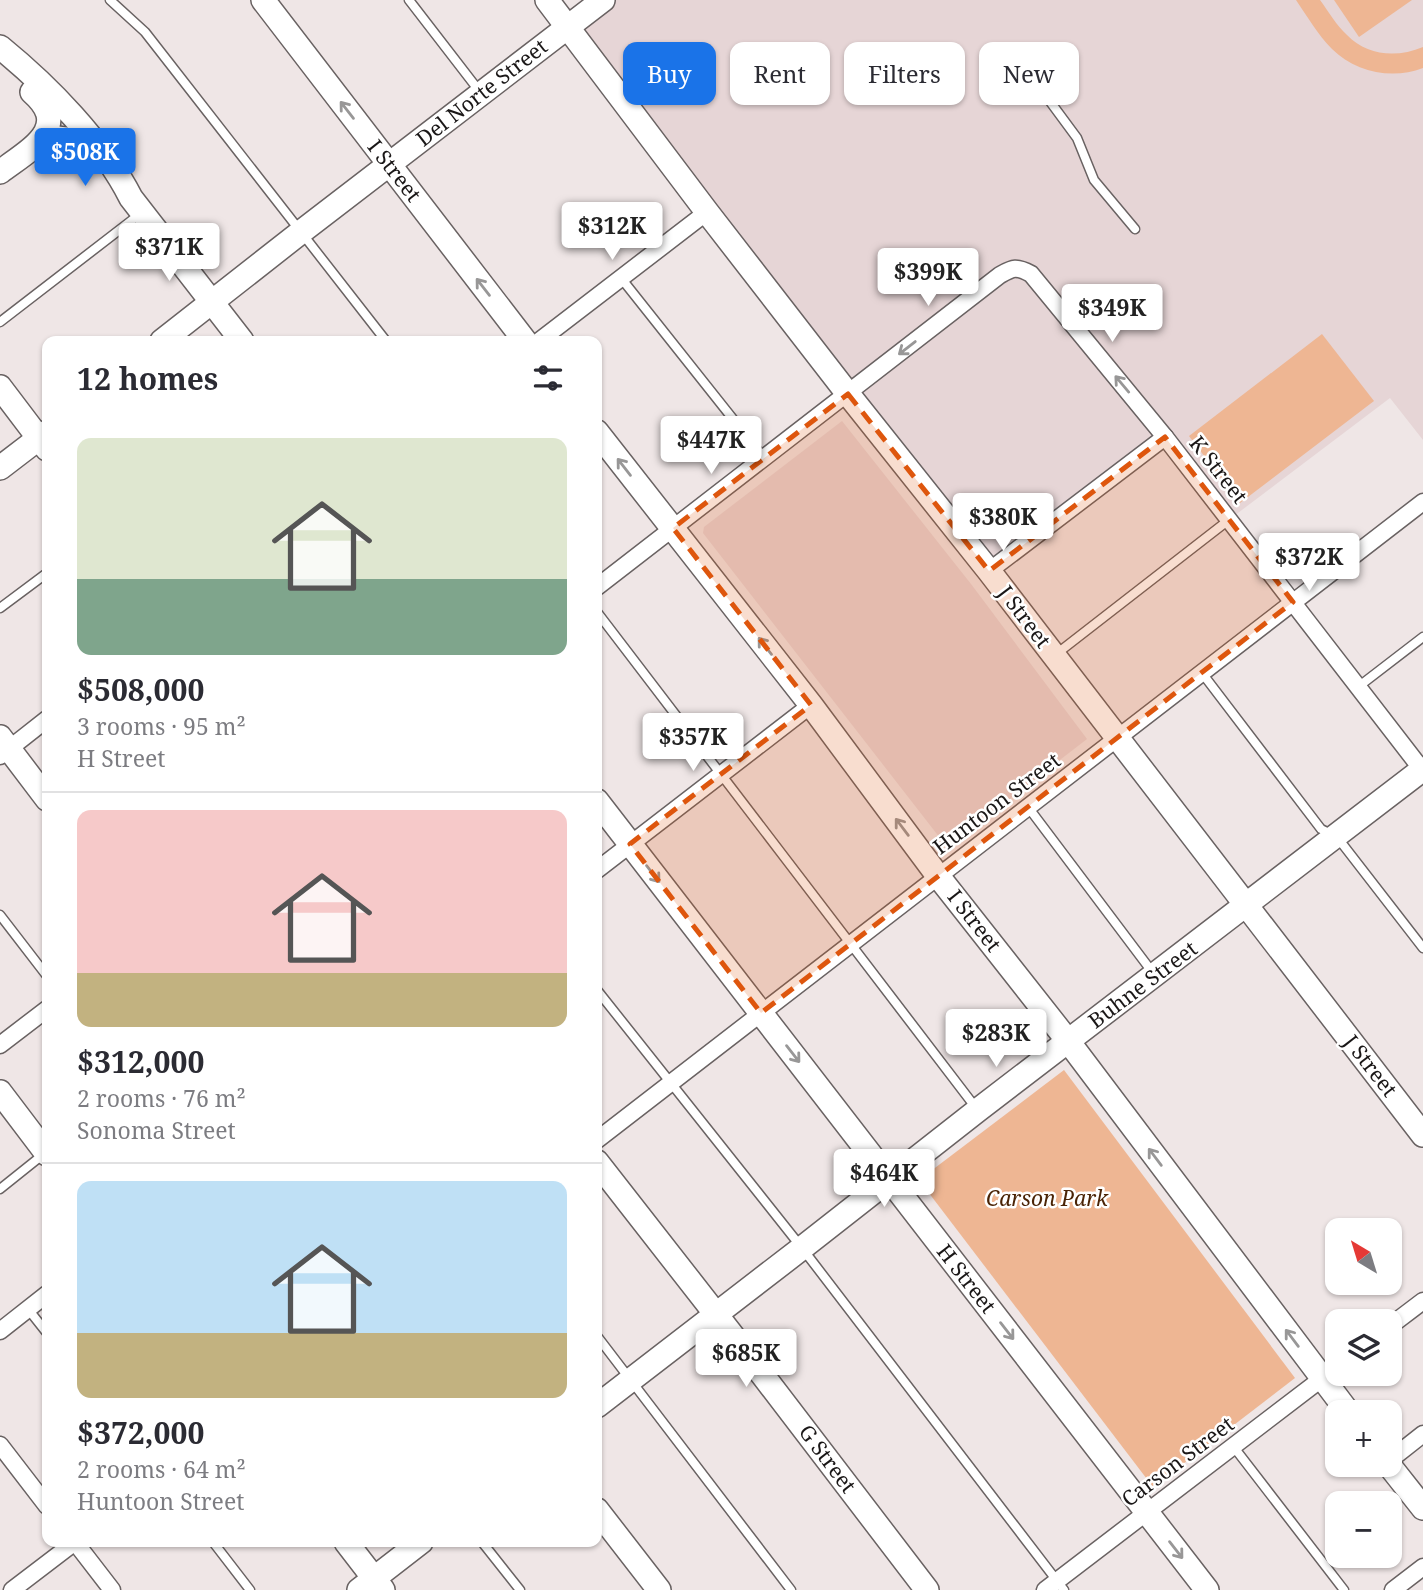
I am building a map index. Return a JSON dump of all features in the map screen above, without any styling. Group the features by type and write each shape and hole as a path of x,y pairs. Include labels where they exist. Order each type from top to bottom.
{"street":[{"name":"I Street","path":"263,0 521,336"},
{"name":"J Street","path":"547,0 707,212 989,571 1423,1135"},
{"name":"Del Norte Street","path":"169,336 603,0"},
{"path":"0,47 74,116 120,177 136,205 238,336"},
{"path":"0,63 42,100 50,116 49,127 36,145 0,173"},
{"path":"36,145 57,138 75,140 110,183 136,205"},
{"path":"546,336 707,212"},
{"name":"K Street","path":"848,394 1000,275 1014,268 1031,274 1230,519 1423,770"},
{"path":"0,387 42,436"},
{"path":"602,583 848,394"},
{"path":"989,571 1165,437"},
{"name":"I Street","path":"602,438 811,705 938,876 1325,1368"},
{"path":"0,468 42,442"},
{"name":"Huntoon Street","path":"602,1136 1423,502"},
{"path":"602,866 811,705"},
{"path":"42,722 3,747 42,793"},
{"name":"Buhne Street","path":"602,1402 978,1110 1423,770"},
{"name":"H Street","path":"602,808 1207,1590"},
{"path":"0,1045 42,1013"},
{"path":"0,1092 42,1147"},
{"name":"G Street","path":"602,1168 927,1590"},
{"path":"0,1331 42,1298"},
{"path":"1402,1317 1423,1301"},
{"name":"Carson Street","path":"1056,1587 1325,1376"},
{"path":"1402,1451 1423,1434"},
{"path":"0,1445 42,1500"},
{"path":"1400,1477 1423,1508"},
{"path":"602,1516 659,1590"},
{"path":"12,1590 68,1547"},
{"path":"79,1547 112,1590"},
{"path":"349,1547 372,1586 415,1547"},
{"path":"1393,1590 1423,1567"}],"lane":[{"path":"110,0 145,32 382,336"},
{"path":"409,0 481,94"},
{"path":"1052,105 1077,138 1094,180 1135,229"},
{"path":"0,322 136,205"},
{"path":"621,278 764,458"},
{"path":"1054,656 1230,519"},
{"path":"0,608 42,577"},
{"path":"602,619 978,1110"},
{"path":"1358,687 1423,637"},
{"path":"1202,673 1321,829 1337,837 1423,948"},
{"path":"1028,807 1155,976"},
{"path":"0,915 42,970"},
{"path":"602,996 802,1248 1056,1587"},
{"path":"0,1189 42,1157"},
{"path":"28,1310 42,1327"},
{"path":"602,1342 790,1590"},
{"path":"1233,1446 1344,1590"},
{"path":"217,1547 250,1590"},
{"path":"486,1547 520,1590"}],"highlighted area":[{"path":"848,394 989,571 1165,437 1293,602 761,1013 630,844 811,705 673,528"}],"shaded area":[{"path":"603,0 1423,0 1423,440 1390,398 1230,519 1165,437 989,571 628,105 716,105 716,42 623,42 623,99 567,27"},
{"path":"842,421 971,584 1087,739 947,847 703,533 704,527"}],"green space":[{"path":"1296,0 1320,0 1347,35 1373,51 1393,54 1423,47 1423,68 1411,72 1387,73 1374,72 1352,63 1327,44"},
{"path":"1334,0 1412,0 1359,37"},
{"path":"1322,334 1374,401 1240,503 1189,436"},
{"name":"Carson Park","path":"1064,1070 1295,1378 1153,1487 919,1180"}]}
